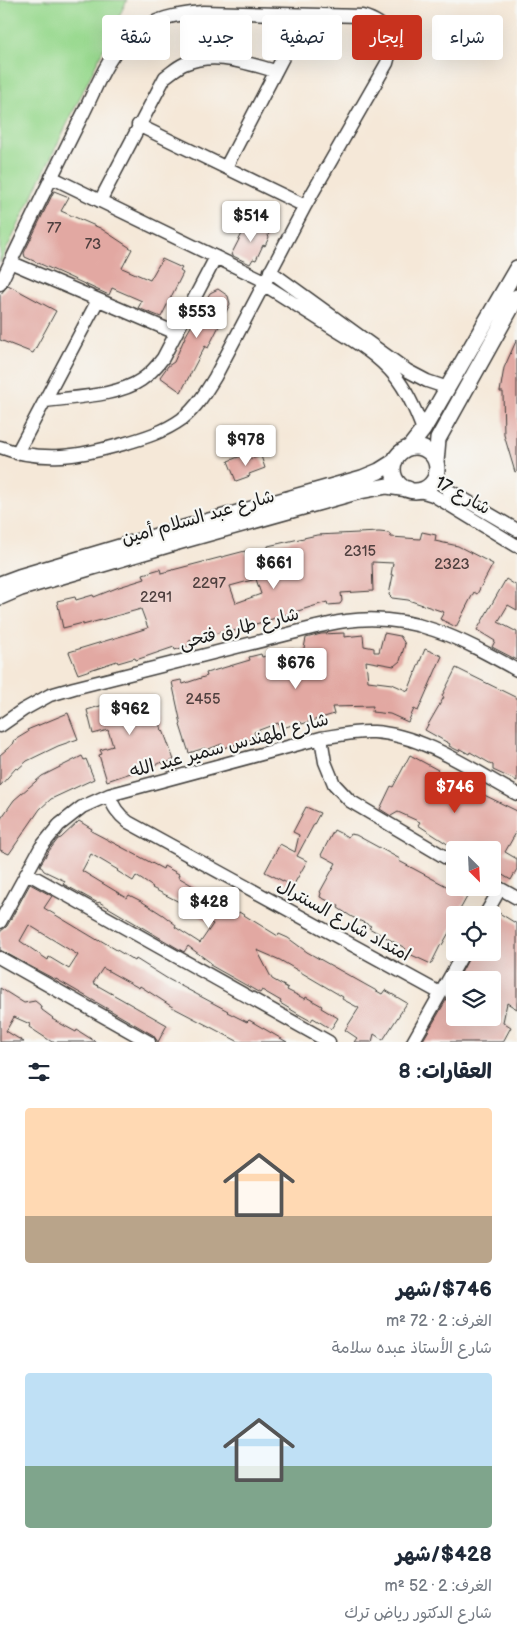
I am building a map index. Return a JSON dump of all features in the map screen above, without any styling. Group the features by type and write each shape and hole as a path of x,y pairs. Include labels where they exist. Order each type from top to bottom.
{"street":[{"path":"0,284 51,177 114,54 132,35 154,22 178,14 237,6 305,15"},
{"path":"0,447 17,453 44,457 75,456 97,451 161,432 183,418 201,400 305,206 387,63 391,51 390,38 384,27 374,19 362,16 342,16"},
{"path":"100,201 138,125 165,77 183,64 204,58 227,58 276,71"},
{"path":"226,167 282,60"},
{"path":"138,125 305,206"},
{"path":"51,177 216,257 266,279 408,371 427,381 448,388"},
{"path":"46,401 112,392 127,388 154,370 163,358 216,257"},
{"path":"10,262 176,333"},
{"path":"517,268 423,430 409,448 403,451 395,461 394,475 398,481 413,490 429,485 433,481 437,466 438,439 517,297"},
{"path":"17,453 98,300"},
{"path":"366,345 403,387 416,411 423,430"},
{"path":"409,448 423,448 433,456 437,466"},
{"name":"شارع عبد السلام أمين","path":"0,597 21,588 179,535 362,478 379,471 395,461"},
{"name":"شارع 17","path":"437,466 440,481 448,490 517,530"},
{"name":"شارع عبد السلام أمين","path":"0,584 19,577 179,535 373,488 387,486 413,490"},
{"name":"شارع 17","path":"413,490 433,495 517,546"},
{"name":"شارع طارق فتحى","path":"0,726 50,695 347,621 378,619 402,622 440,631 469,644 517,670"},
{"name":"شارع المهندس سمير عبد الله","path":"0,922 41,847 59,825 82,807 109,795 321,738 366,732 402,736 428,745 517,794"},
{"path":"321,738 326,762 334,784 350,802 446,858"},
{"name":"امتداد شارع السنترال","path":"109,795 116,810 128,822 440,994"},
{"path":"27,872 329,1042"},
{"path":"501,890 517,898"},
{"path":"0,958 149,1042"},
{"path":"413,1042 459,961"}],"green space":[{"path":"0,0 127,0 120,15 102,15 102,52 0,263"}],"building":[{"path":"54,191 69,197 61,211 100,228 132,249 122,268 150,280 162,259 182,268 180,271 183,273 161,317 138,308 142,301 112,288 109,295 25,257 24,253"},
{"path":"248,222 261,228 262,226 269,232 265,246 263,245 256,260 253,259 250,264 231,255"},
{"path":"8,285 56,311 33,353 0,340 0,295"},
{"path":"218,289 228,296 230,304 208,348 205,346 181,392 160,377 168,366 174,362 185,337 210,293"},
{"path":"517,339 517,471 515,472 504,435 503,392 500,392 504,368"},
{"path":"241,456 244,461 261,456 265,468 236,481 228,461"},
{"path":"379,532 389,533 391,537 420,539 422,532 436,535 435,541 458,546 493,564 477,594 474,592 456,627 440,619 444,612 408,600 392,598 389,595 393,563 372,562 373,591 341,593 342,601 340,604 328,605 327,602 230,632 228,630 189,641 190,645 175,650 174,647 136,660 135,658 118,663 117,661 78,674 69,652 148,628 141,609 83,625 83,623 63,628 57,601 75,597 76,600 93,595 94,597 145,579 143,574 160,569 161,573 245,551 246,555 268,549 268,546 317,535","holes":["256,579 261,594 236,603 230,586"]},
{"path":"506,579 517,586 517,610 508,605 498,622 517,632 517,660 492,647 495,641 477,630"},
{"path":"344,633 344,637 363,635 364,646 374,648 374,652 379,652 384,633 400,636 405,644 400,661 394,666 366,661 368,681 392,684 408,691 425,649 442,656 418,711 414,709 408,722 390,714 372,712 373,706 332,707 334,714 280,729 278,723 254,732 256,738 224,748 222,744 206,750 205,748 189,753 180,725 172,682 181,680 183,684 207,676 206,673 250,660 249,657 261,654 262,657 275,654 275,657 293,649 303,653 306,638 321,634"},
{"path":"456,668 517,698 517,781 493,770 493,765 470,752 469,754 460,749 459,751 425,730 444,697 442,696"},
{"path":"138,697 139,701 154,697 162,731 174,760 107,781 99,755 102,754 100,750 113,746 108,730 93,734 87,710 116,701"},
{"path":"68,713 78,739 27,761 18,769 16,768 0,786 0,755 14,743 13,741 28,732 27,730"},
{"path":"410,755 438,770 432,781 447,790 450,784 457,788 462,780 475,788 474,790 517,811 517,831 505,852 517,859 517,869 511,880 501,874 501,841 446,841 446,843 418,825 420,822 398,812 391,816 380,809 391,786 393,787"},
{"path":"82,756 84,760 86,759 94,779 51,799 40,809 9,854 0,850 0,820 14,800 42,776"},
{"path":"306,807 320,813 297,856 307,861 293,886 265,872 280,844 295,852 299,835 293,832"},
{"path":"79,821 92,829 91,831 163,869 164,866 179,874 178,877 212,897 209,901 212,903 236,916 239,912 278,936 279,934 288,938 307,952 382,994 385,990 407,1003 383,1040 374,1034 372,1042 354,1042 357,1038 345,1030 359,1008 280,960 257,950 272,979 288,988 287,990 305,999 306,997 322,1006 321,1008 338,1018 331,1029 313,1018 311,1021 262,990 260,993 210,965 211,963 188,946 184,952 99,902 63,884 65,881 44,871 40,865 58,839","holes":["91,854 133,881 136,876 152,888 187,906 185,908 213,924 200,943 141,901 129,895 127,898 82,871"]},
{"path":"334,830 348,837 350,834 356,835 446,886 446,896 467,897 462,906 446,906 446,938 431,964 403,951 405,948 369,928 371,926 352,917 338,908 339,906 320,897 320,892 336,863 321,855"},
{"path":"30,884 52,896 44,908 99,941 135,961 136,959 227,1012 247,1022 249,1020 287,1042 239,1042 174,1008 140,986 139,988 103,968 93,983 167,1025 158,1042 153,1035 56,979 0,950 0,932 7,926","holes":["29,925 78,955 69,969 49,957 48,960 20,941"]},
{"path":"501,914 517,924 517,1009 507,1003 503,1022 511,1027 503,1042 422,1042 446,1000 446,1026 501,1026 501,971 462,971 467,961 501,961"},
{"path":"0,988 24,1003 35,1001 52,1019 76,1032 77,1030 96,1042 52,1042 29,1027 30,1024 14,1017 6,1031 24,1042 0,1042"}]}
